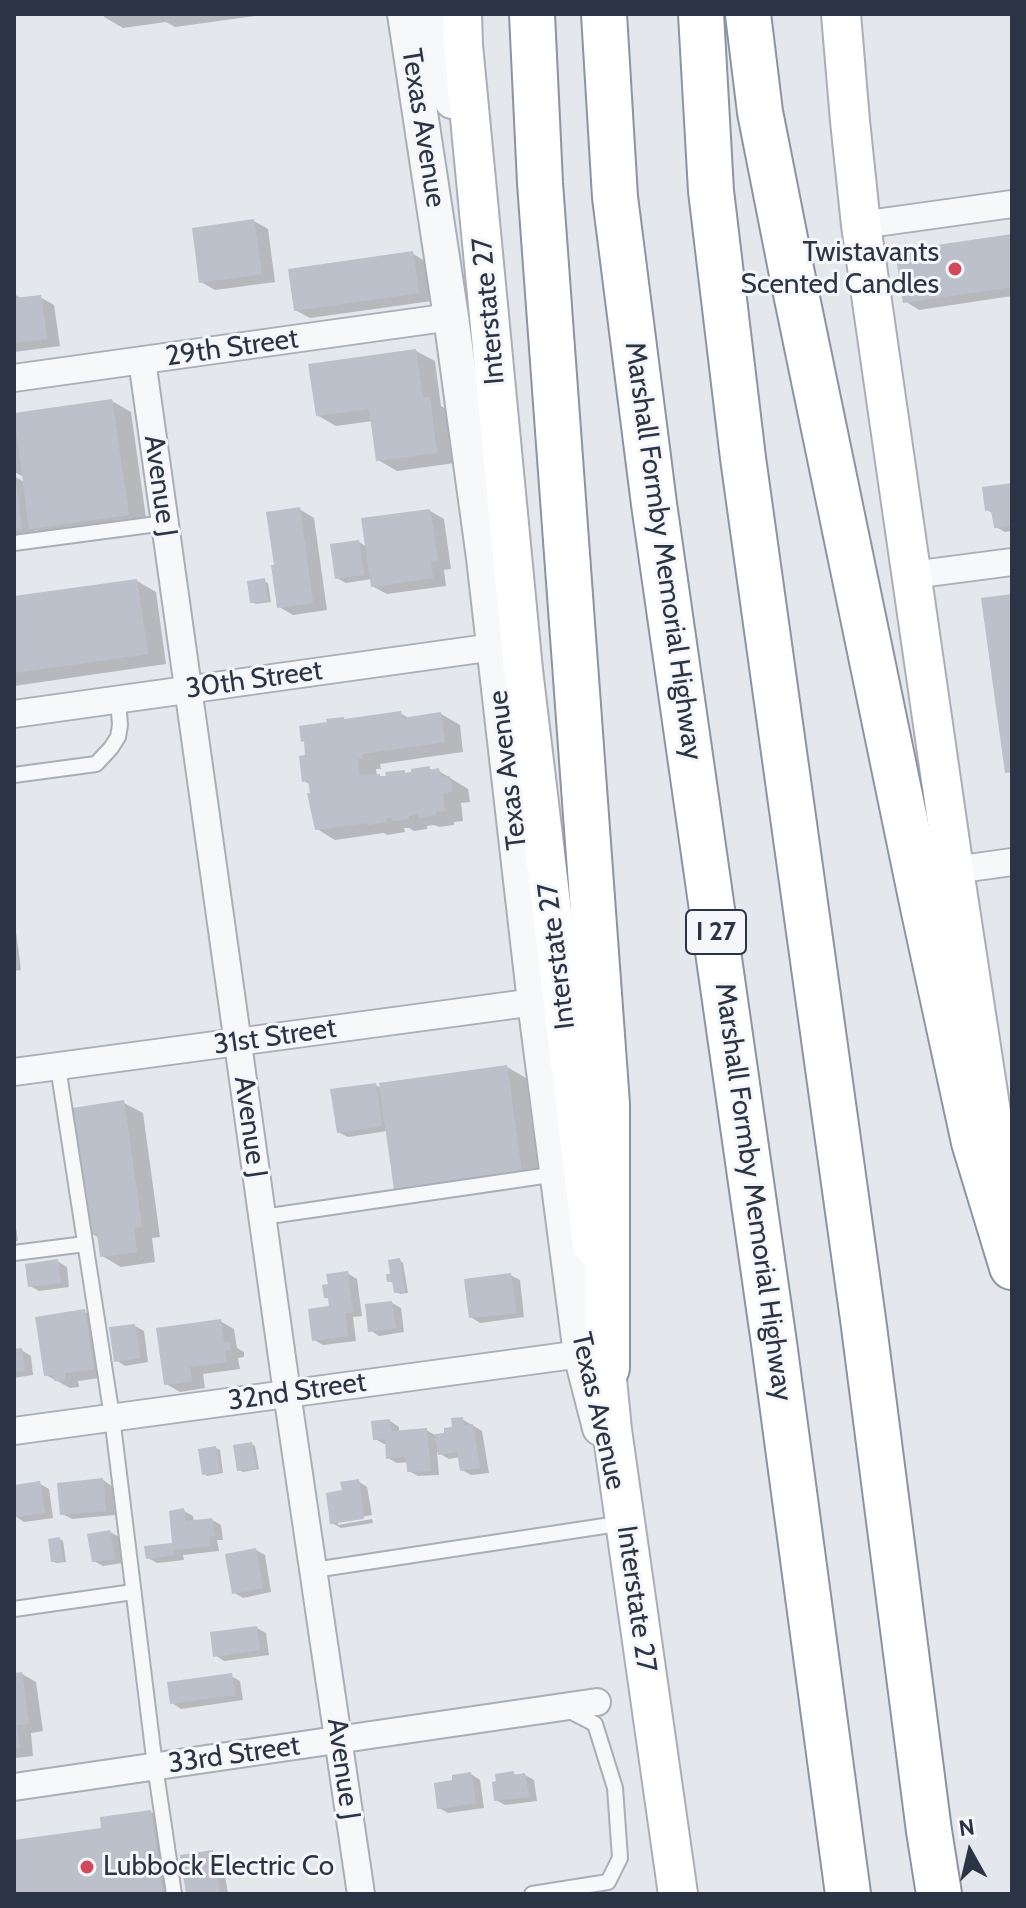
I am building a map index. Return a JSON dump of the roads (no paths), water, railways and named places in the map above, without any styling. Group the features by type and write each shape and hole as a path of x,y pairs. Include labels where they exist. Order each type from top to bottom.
{"highway":[{"path":"532,14 540,183 607,1104 594,1361"},
{"name":"Marshall Formby Memorial Highway","path":"604,14 615,197 654,504 777,1359 848,1894"},
{"path":"701,14 711,191 743,458 863,1319 939,1894"},
{"path":"748,14 760,112 923,907 974,1142 1012,1267"}],"main road":[{"name":"Interstate 27","path":"462,14 508,653 594,1361 612,1430 678,1894"},
{"path":"841,14 861,225 1012,1252"},
{"path":"659,1894 665,1800"},
{"path":"665,1800 703,1894"}],"street":[{"name":"Texas Avenue","path":"405,14 484,558 508,653 535,1002 558,1174 594,1361"},
{"path":"439,14 486,331 508,653"},
{"path":"861,225 1012,204"},
{"name":"29th Street","path":"14,378 451,317"},
{"name":"Avenue J","path":"142,360 287,1393 361,1894"},
{"path":"912,575 1012,562"},
{"name":"30th Street","path":"14,714 189,688 508,653"},
{"path":"954,870 1012,862"},
{"name":"31st Street","path":"14,1072 535,1002"},
{"name":"32nd Street","path":"14,1431 287,1393 594,1361"},
{"name":"33rd Street","path":"14,1787 597,1702"}],"lane":[{"path":"14,543 165,523"},
{"path":"14,775 96,764 118,737 118,699"},
{"path":"58,1067 112,1417 174,1894"},
{"path":"263,1217 558,1174"},
{"path":"14,1253 85,1244"},
{"path":"314,1570 625,1523"},
{"path":"14,1609 133,1592"},
{"path":"532,1894 608,1882 620,1858 615,1788 595,1724 562,1707"}],"place":[{"name":"Twistavants Scented Candles","path":"955,269"},
{"name":"Lubbock Electric Co","path":"87,1867"}]}
